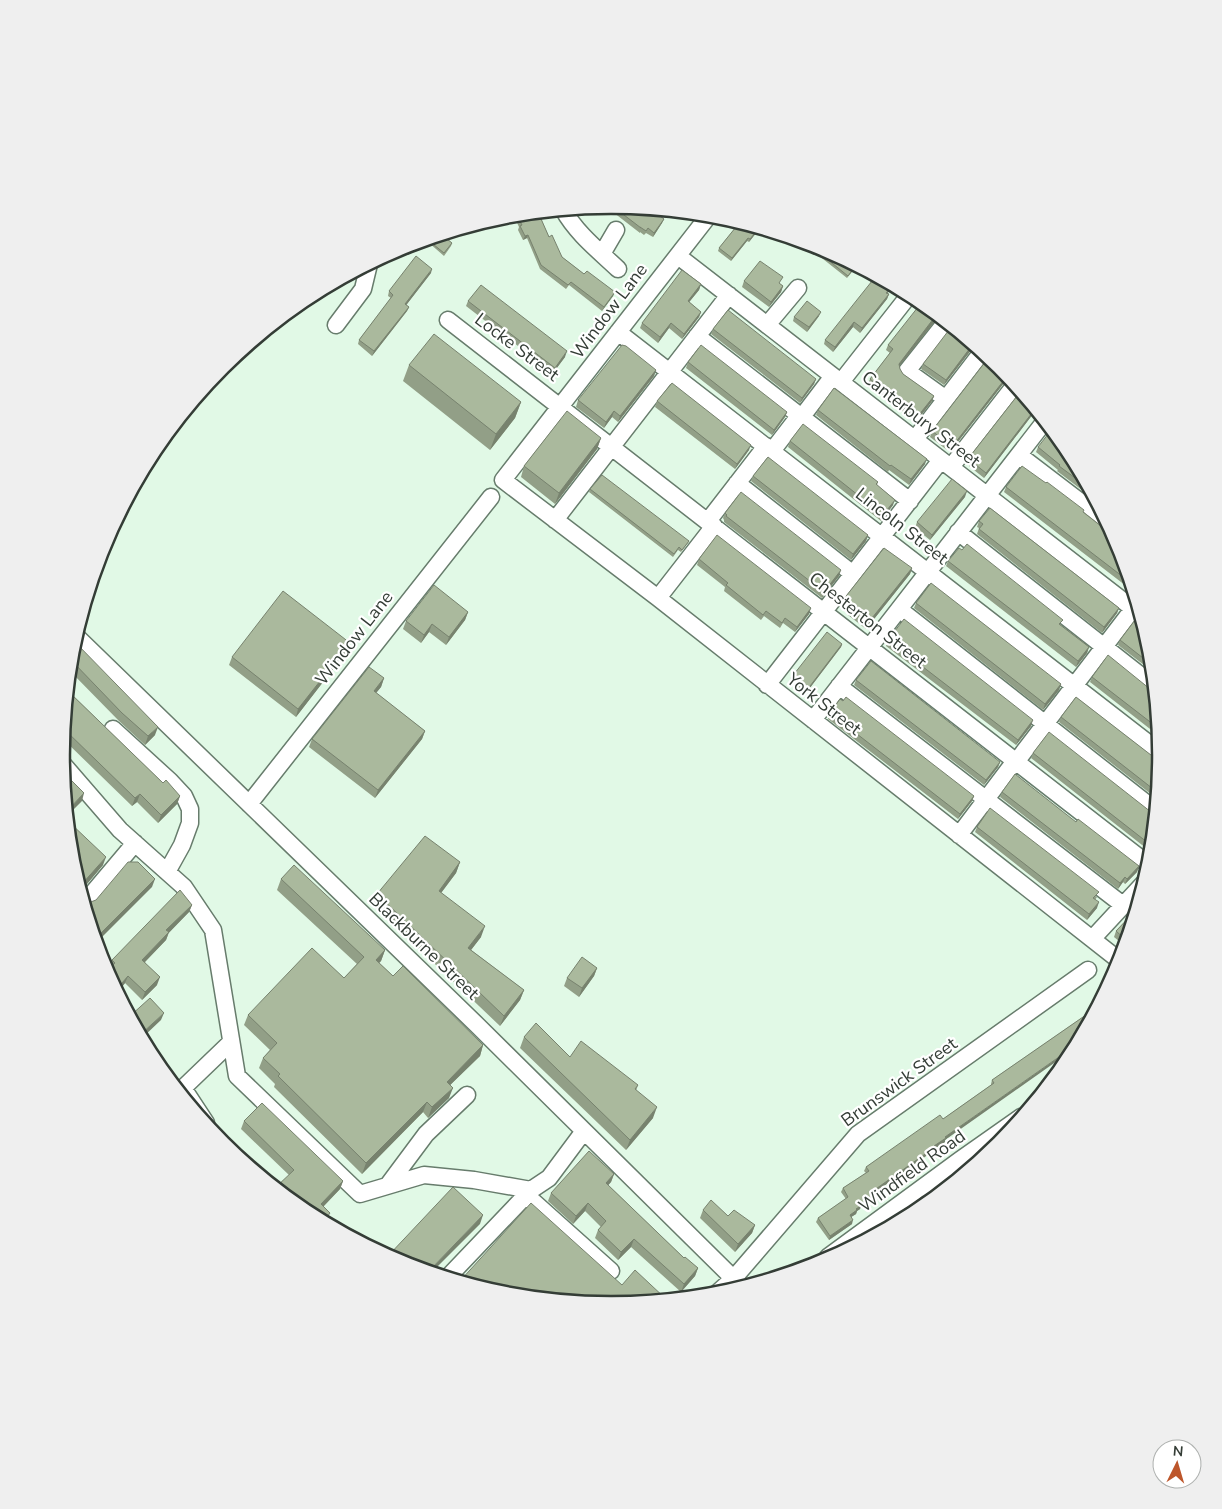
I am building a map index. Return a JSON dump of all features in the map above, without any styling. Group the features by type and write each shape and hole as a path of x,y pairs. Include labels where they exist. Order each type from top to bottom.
{"street":[{"path":"566,216 618,269"},
{"name":"Window Lane","path":"503,480 562,407 704,222"},
{"path":"602,254 616,230"},
{"name":"Canterbury Street","path":"678,256 1131,604"},
{"path":"336,325 363,289 367,272"},
{"path":"767,325 798,288"},
{"path":"555,520 729,295"},
{"path":"658,598 737,483 837,379 905,300"},
{"name":"Locke Street","path":"448,320 562,407"},
{"path":"942,327 907,371 946,399"},
{"name":"Lincoln Street","path":"618,332 1152,747"},
{"path":"697,336 910,501"},
{"path":"915,439 978,357"},
{"path":"767,685 910,501 1011,390"},
{"name":"Chesterton Street","path":"562,407 1142,860"},
{"path":"813,720 1041,426"},
{"path":"1019,454 1095,513"},
{"name":"York Street","path":"503,480 658,598 1113,955"},
{"path":"737,483 853,574"},
{"name":"Window Lane","path":"249,804 491,497"},
{"path":"958,532 1146,680"},
{"path":"899,609 1149,805"},
{"path":"959,834 1133,612"},
{"name":"Blackburne Street","path":"82,642 736,1280"},
{"path":"839,686 1123,906"},
{"path":"113,729 170,781 184,796 190,809 190,823 182,845 167,872"},
{"path":"71,774 120,830 184,888 213,930 237,1076 360,1194 424,1175 474,1180 529,1193 611,1271"},
{"path":"89,898 135,843"},
{"path":"1093,938 1134,894"},
{"name":"Brunswick Street","path":"740,1280 858,1134 1088,970"},
{"path":"185,1087 231,1042"},
{"path":"388,1185 426,1134 467,1096"},
{"path":"453,1272 529,1193 549,1178 584,1130"},
{"name":"Windfield Road","path":"876,1226 952,1174"}],"building":[{"path":"623,214 660,216 664,219 654,233 648,228 646,231"},
{"path":"541,218 549,237 552,235 562,257 584,274 587,271 615,292 604,307 571,282 568,285 541,265 528,235 525,236 520,226 522,225 520,221"},
{"path":"735,228 755,233 750,239 748,238 732,258 719,248"},
{"path":"447,239 452,243 444,253 433,244"},
{"path":"416,256 432,269 405,304 409,307 374,351 359,340 393,295 389,291"},
{"path":"827,259 852,270 848,276"},
{"path":"760,261 783,277 779,283 783,286 771,302 744,281"},
{"path":"682,270 701,284 688,301 701,312 684,334 671,323 660,337 642,323"},
{"path":"872,281 889,290 886,293 889,294 862,328 854,322 835,347 825,340"},
{"path":"481,285 567,351 555,368 468,301"},
{"path":"807,301 821,312 809,327 794,317"},
{"path":"917,308 933,320 899,364 903,374 934,396 918,416 870,379 893,349 888,345"},
{"path":"728,310 816,379 802,398 713,329"},
{"path":"948,331 969,349 946,380 923,364"},
{"path":"434,334 521,402 496,434 409,365"},
{"path":"622,345 626,346 656,370 620,416 614,411 606,422 578,400"},
{"path":"701,345 787,412 774,430 688,362"},
{"path":"984,363 1003,382 955,443 952,440 949,444 932,431"},
{"path":"672,383 751,445 737,464 657,401"},
{"path":"834,388 927,459 911,479 890,466 818,410"},
{"path":"1017,397 1031,414 986,473 971,461 973,457 971,455"},
{"path":"567,411 601,438 559,493 524,466"},
{"path":"803,424 878,482 876,484 895,500 883,515 790,441"},
{"path":"1047,435 1077,479 1059,466 1038,447"},
{"path":"768,457 868,535 853,554 753,476"},
{"path":"1022,466 1084,510 1083,512 1101,526 1121,575 1006,487"},
{"path":"602,475 689,541 682,550 679,547 674,554 590,489"},
{"path":"952,479 967,491 932,535 917,522"},
{"path":"741,492 841,570 824,592 726,516 725,513"},
{"path":"990,508 1119,608 1104,627 979,529 983,524 979,521"},
{"path":"717,535 811,608 797,627 785,618 782,623 766,611 763,615 726,585 728,583 699,559"},
{"path":"967,544 1063,620 1059,624 1089,647 1078,661 948,561 959,548 962,550"},
{"path":"884,548 912,568 868,623 850,610 852,607 843,600"},
{"path":"931,583 1061,684 1045,704 916,603"},
{"path":"434,585 468,612 449,637 432,624 424,635 406,621"},
{"path":"283,591 350,643 298,709 232,657"},
{"path":"904,619 1033,720 1018,740 888,640"},
{"path":"1135,620 1143,658 1120,640"},
{"path":"827,632 842,644 807,690 791,678"},
{"path":"80,647 158,727 148,736 122,713 77,667"},
{"path":"1108,655 1147,687 1151,723 1092,677"},
{"path":"871,661 1000,762 986,780 856,680"},
{"path":"369,667 384,678 374,691 425,731 378,790 312,739"},
{"path":"74,696 163,783 166,780 180,796 161,815 140,794 135,798 71,735"},
{"path":"846,697 974,796 960,814 830,713 840,699 843,701"},
{"path":"1076,697 1152,756 1151,787 1061,717"},
{"path":"1049,732 1149,810 1145,840 1033,753"},
{"path":"1015,774 1076,822 1078,819 1139,866 1127,879 1125,877 1120,883 1002,792"},
{"path":"71,780 84,793 73,805"},
{"path":"990,808 1099,892 1093,898 1099,902 1089,914 977,827"},
{"path":"75,828 106,857 85,881"},
{"path":"425,836 460,862 439,891 485,926 468,948 524,990 504,1016 377,894"},
{"path":"128,862 138,862 155,879 101,933 90,902 96,900"},
{"path":"294,865 385,950 376,960 393,976 403,966 483,1045 447,1082 453,1088 432,1107 427,1102 366,1163 278,1076 280,1074 263,1058 277,1043 248,1015 312,948 344,978 364,957 281,879"},
{"path":"180,890 192,905 166,930 169,932 142,960 160,977 145,992 128,976 121,984 113,965 115,963 112,960"},
{"path":"1125,921 1121,935 1116,931"},
{"path":"582,957 597,968 582,988 567,978"},
{"path":"150,998 164,1013 145,1030 135,1011"},
{"path":"1085,1016 1060,1056 945,1137 935,1147 873,1191 875,1194 850,1215 853,1220 830,1236 818,1218 848,1197 843,1188 869,1171 866,1167 940,1115 943,1119 994,1083 992,1080"},
{"path":"536,1023 570,1057 581,1041 638,1085 635,1089 657,1107 630,1140 524,1037"},
{"path":"262,1103 343,1181 321,1204 330,1213 328,1215 280,1183 294,1170 244,1121"},
{"path":"589,1151 614,1174 606,1183 684,1258 698,1268 684,1284 634,1239 621,1252 598,1230 606,1221 588,1203 576,1216 551,1193"},
{"path":"453,1187 483,1215 434,1266 394,1250"},
{"path":"711,1200 728,1216 734,1210 755,1225 738,1244 703,1210"},
{"path":"531,1203 622,1285 635,1270 659,1293 611,1296 540,1291 465,1275"}]}
